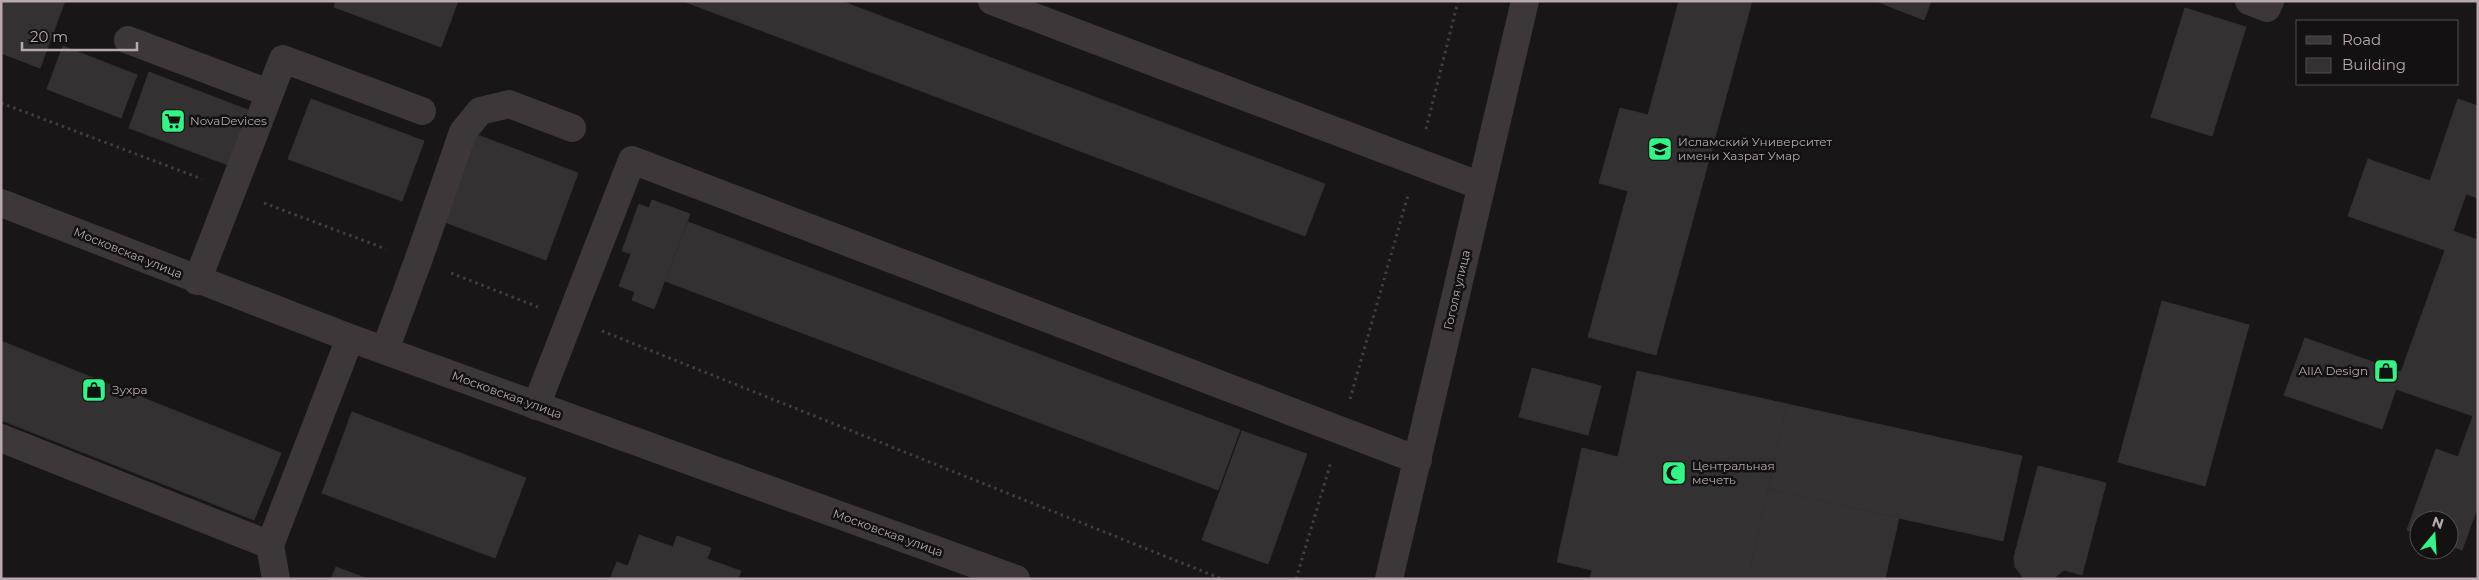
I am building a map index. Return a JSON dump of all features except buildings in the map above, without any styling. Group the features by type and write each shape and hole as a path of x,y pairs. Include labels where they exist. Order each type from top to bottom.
{"street":[{"path":"992,1 1481,186"},
{"name":"Гоголя улица","path":"1389,579 1525,1"},
{"path":"128,40 269,93"},
{"path":"197,281 269,93 284,59 422,111"},
{"path":"384,350 418,261 463,132 480,110 509,104 572,128"},
{"path":"536,406 632,160 1418,460"},
{"name":"Московская улица","path":"1,204 197,281 350,338 1016,579"},
{"path":"276,579 270,545 350,338"},
{"path":"1,438 270,545"}],"path":[{"path":"1296,579 1341,432 1417,162 1458,1"},
{"path":"1,103 571,319 1222,579"}],"place":[{"name":"NovaDevices","path":"173,121"},
{"name":"Исламский Университет имени Хазрат Умар","path":"1660,149"},
{"name":"AllA Design","path":"2386,371"},
{"name":"Зухра","path":"94,390"},
{"name":"Центральная мечеть","path":"1674,473"}]}
